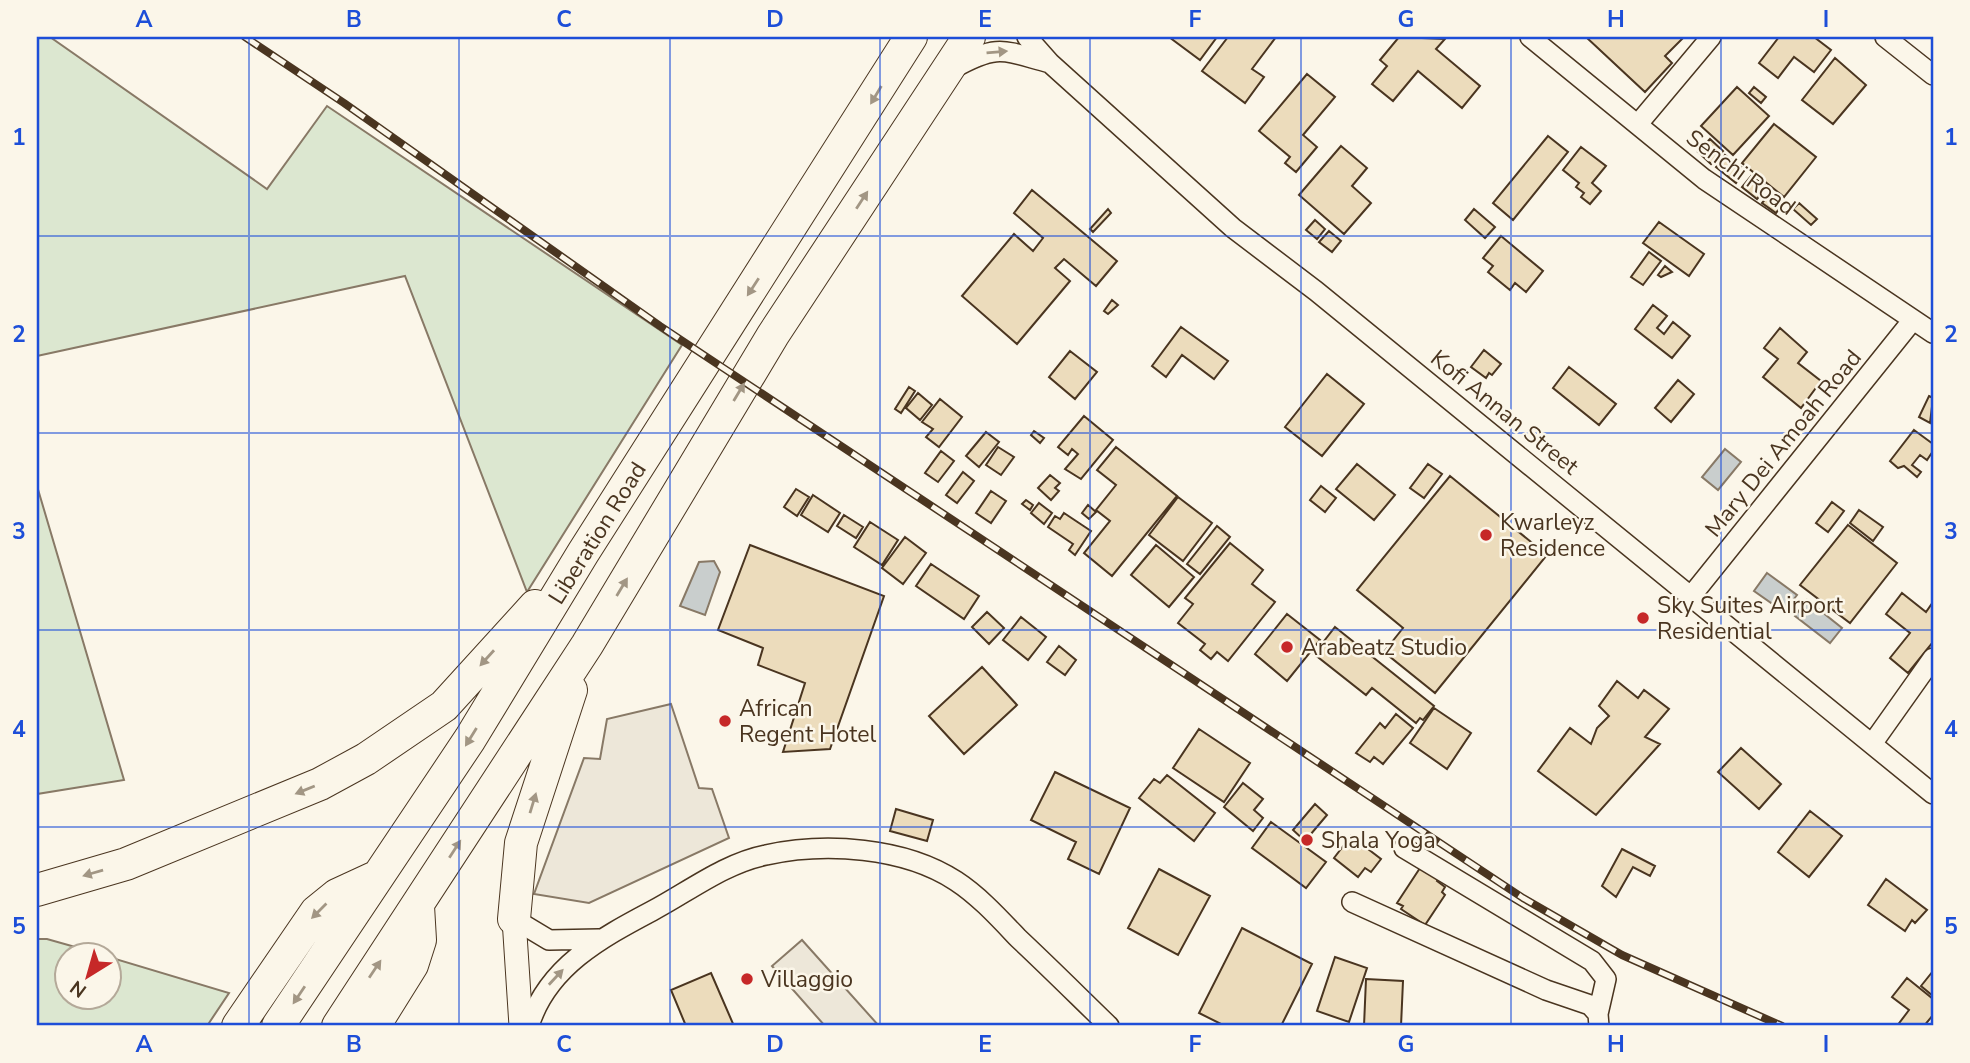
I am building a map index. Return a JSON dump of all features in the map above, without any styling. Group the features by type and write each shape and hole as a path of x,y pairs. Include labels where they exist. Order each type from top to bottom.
{"highway":[{"name":"Liberation Road","path":"278,1026 470,739 583,553 911,37"},
{"name":"Liberation Road","path":"338,1026 587,645 773,335 969,37"},
{"path":"37,890 126,864 320,784 366,759 444,705 583,553"},
{"path":"514,919 521,843 587,645"},
{"path":"238,1026 316,912 337,895 377,877"},
{"path":"374,1026 412,965 420,940 418,906"}],"street":[{"name":"Kofi Annan Street","path":"1027,37 1050,63 1233,228 1692,595 1933,794"},
{"name":"Senchi Road","path":"1530,37 1704,179 1933,333"},
{"path":"1638,124 1711,37"},
{"path":"1885,37 1933,75"},
{"name":"Kofi Annan Street","path":"947,71 990,51 1008,50 1050,63"},
{"name":"Mary Dei Amoah Road","path":"1692,595 1912,321"},
{"path":"1872,744 1933,658"},
{"path":"1404,848 1592,961 1606,979 1599,1020"},
{"path":"530,1026 536,1006 546,988 599,939 711,877 764,855 818,849 872,853 914,861 955,880 985,905 1109,1026"},
{"path":"1352,902 1546,990 1590,1005 1599,1020"},
{"path":"514,919 549,940 599,939"},
{"path":"514,919 521,1026"}],"green space":[{"path":"37,37 50,37 267,189 327,106 682,345 527,592 405,276 37,356"},
{"path":"37,486 124,780 37,794"},
{"path":"37,939 52,940 52,1010 122,1010 122,961 229,993 207,1026 37,1026"}],"shaded area":[{"path":"1725,449 1741,462 1718,490 1702,477"},
{"path":"714,561 720,572 705,615 680,606 699,562"},
{"path":"1767,573 1797,595 1784,612 1754,591"},
{"path":"1807,600 1842,628 1830,643 1795,616"},
{"path":"671,704 699,788 712,789 729,838 589,903 534,894 584,758 600,759 607,719"},
{"path":"802,940 879,1026 825,1026 772,966"}],"building":[{"path":"1169,37 1217,37 1200,60"},
{"path":"1228,37 1276,37 1252,69 1264,77 1245,103 1202,71"},
{"path":"1399,37 1445,39 1436,49 1480,86 1462,108 1418,71 1393,101 1372,84 1387,66 1380,60"},
{"path":"1586,37 1683,38 1665,56 1672,63 1645,92"},
{"path":"1779,37 1814,37 1831,50 1814,72 1794,57 1778,78 1759,63"},
{"path":"1835,58 1866,85 1833,124 1802,100"},
{"path":"1307,74 1335,97 1303,135 1317,147 1296,172 1285,163 1290,157 1259,131"},
{"path":"1737,87 1769,116 1733,155 1701,126"},
{"path":"1754,87 1766,97 1761,103 1749,93"},
{"path":"1774,124 1816,157 1784,197 1742,163"},
{"path":"1548,136 1568,152 1513,220 1493,203"},
{"path":"1710,139 1723,151 1711,164 1698,152"},
{"path":"1341,146 1367,168 1352,186 1371,203 1344,234 1299,195"},
{"path":"1581,147 1606,166 1592,183 1601,191 1590,204 1581,197 1584,193 1576,187 1579,183 1563,170"},
{"path":"1725,155 1741,167 1735,175 1740,178 1736,183 1716,167"},
{"path":"1751,176 1767,187 1757,199 1742,187"},
{"path":"1032,190 1117,261 1096,286 1064,259 1055,268 1070,281 1017,344 962,296 1014,234 1033,251 1043,238 1014,213"},
{"path":"1771,192 1784,202 1776,213 1762,203"},
{"path":"1799,203 1817,219 1811,225 1793,209"},
{"path":"1108,209 1111,213 1093,232 1090,229"},
{"path":"1474,209 1495,227 1485,238 1465,220"},
{"path":"1315,220 1325,229 1317,239 1306,230"},
{"path":"1659,222 1704,254 1689,276 1643,243"},
{"path":"1329,231 1341,241 1332,252 1319,242"},
{"path":"1501,236 1543,271 1526,292 1515,283 1510,290 1488,272 1493,266 1483,258"},
{"path":"1649,252 1661,261 1643,285 1631,277"},
{"path":"1665,266 1672,272 1661,277 1658,275"},
{"path":"1112,300 1118,305 1108,314 1104,311"},
{"path":"1653,305 1667,316 1657,328 1664,334 1673,322 1690,336 1672,358 1635,329"},
{"path":"1181,327 1228,361 1214,379 1182,355 1166,377 1152,366"},
{"path":"1780,328 1807,352 1798,363 1821,381 1801,408 1763,377 1778,359 1764,348"},
{"path":"1484,350 1501,364 1486,378 1471,367"},
{"path":"1070,351 1097,372 1075,399 1049,377"},
{"path":"1569,367 1616,404 1599,425 1553,388"},
{"path":"1327,374 1364,404 1322,456 1285,427"},
{"path":"1678,380 1694,394 1671,422 1655,408"},
{"path":"909,387 915,391 901,413 895,409"},
{"path":"918,393 932,405 920,420 906,408"},
{"path":"1929,396 1933,398 1930,423 1919,417"},
{"path":"940,399 962,417 939,447 926,437 933,429 922,422"},
{"path":"1084,416 1113,440 1081,479 1065,469 1078,454 1072,449 1068,455 1058,447"},
{"path":"1914,430 1933,444 1933,451 1927,460 1920,455 1912,465 1921,472 1917,477 1904,466 1898,468 1890,461"},
{"path":"1034,431 1044,438 1040,443 1031,435"},
{"path":"986,432 999,442 979,467 966,456"},
{"path":"998,447 1014,457 1001,475 986,465"},
{"path":"1116,447 1177,496 1112,576 1084,553 1110,521 1096,510 1116,485 1097,470"},
{"path":"941,451 954,461 938,482 925,473"},
{"path":"1357,464 1395,495 1374,520 1336,489"},
{"path":"1428,464 1442,474 1424,498 1410,488"},
{"path":"963,472 974,481 957,503 946,495"},
{"path":"1050,475 1060,483 1055,488 1059,491 1051,500 1038,488"},
{"path":"1450,476 1547,555 1435,693 1384,652 1403,628 1357,590"},
{"path":"1321,486 1336,498 1325,512 1310,500"},
{"path":"796,489 809,497 797,516 784,507"},
{"path":"991,491 1006,501 991,523 976,513"},
{"path":"813,495 840,513 828,532 801,515"},
{"path":"1178,497 1212,523 1183,561 1149,535"},
{"path":"1026,500 1033,505 1030,510 1022,504"},
{"path":"1832,502 1844,511 1828,532 1816,523"},
{"path":"1039,503 1052,513 1044,524 1031,513"},
{"path":"1088,505 1096,512 1089,519 1082,513"},
{"path":"1859,510 1883,527 1873,541 1850,523"},
{"path":"1064,513 1091,531 1075,555 1069,550 1073,544 1048,527 1055,516 1060,519"},
{"path":"844,515 863,527 856,538 837,526"},
{"path":"870,522 898,540 882,565 854,547"},
{"path":"1848,525 1897,563 1850,623 1800,585"},
{"path":"1217,526 1230,537 1200,574 1187,564"},
{"path":"905,537 926,553 903,584 882,568"},
{"path":"1230,543 1263,570 1252,584 1275,602 1228,661 1217,652 1211,659 1200,650 1205,644 1178,623 1193,604 1185,598"},
{"path":"750,545 884,596 830,749 783,752 805,683 758,665 763,648 718,630"},
{"path":"1156,545 1194,577 1169,607 1131,575"},
{"path":"931,564 979,596 964,619 916,586"},
{"path":"1902,593 1926,612 1933,602 1933,642 1908,673 1890,658 1910,633 1886,614"},
{"path":"987,612 1004,628 989,644 972,627"},
{"name":"Arabeatz Studio","path":"1287,614 1320,640 1287,681 1255,654"},
{"path":"1021,617 1046,637 1028,660 1003,640"},
{"path":"1335,627 1434,706 1423,720 1420,718 1416,723 1372,688 1366,695 1314,654"},
{"path":"1059,646 1076,660 1065,675 1047,662"},
{"path":"982,667 1017,705 964,754 929,716"},
{"path":"1617,681 1638,698 1644,690 1669,709 1645,737 1660,744 1596,815 1538,771 1570,728 1591,744 1597,728 1609,716 1599,706"},
{"path":"1434,708 1471,733 1447,769 1410,743"},
{"path":"1396,714 1413,728 1383,764 1374,757 1370,762 1356,753 1380,723 1385,728"},
{"path":"1199,729 1250,763 1224,802 1173,768"},
{"path":"1741,748 1781,784 1759,809 1718,772"},
{"path":"1055,772 1130,808 1099,874 1068,859 1076,842 1031,820"},
{"path":"1167,775 1215,813 1194,841 1139,798 1154,779 1160,783"},
{"path":"1243,783 1263,799 1254,810 1263,818 1253,831 1224,807"},
{"path":"1315,804 1327,815 1305,841 1293,830"},
{"path":"896,809 933,820 927,841 890,831"},
{"path":"1810,811 1842,836 1809,877 1778,852"},
{"path":"1271,822 1326,862 1306,888 1252,848"},
{"path":"1351,836 1381,859 1371,872 1365,868 1358,877 1334,858"},
{"path":"1622,849 1655,866 1650,876 1633,867 1616,897 1602,886"},
{"path":"1420,868 1439,877 1437,881 1445,887 1442,892 1445,895 1425,925 1401,909 1403,906 1397,903"},
{"path":"1159,869 1210,896 1178,955 1128,928"},
{"path":"1886,879 1927,910 1915,923 1912,920 1905,931 1868,905"},
{"path":"1242,928 1312,964 1281,1026 1225,1026 1199,1013"},
{"path":"1335,957 1367,968 1349,1022 1317,1011"},
{"path":"1933,971 1933,996 1921,986"},
{"path":"711,973 734,1026 686,1026 671,990"},
{"path":"1907,978 1933,999 1933,1015 1924,1026 1897,1026 1909,1010 1892,997"},
{"path":"1366,979 1403,981 1401,1026 1364,1026"}],"railway":[{"path":"245,37 344,103 660,326 1523,898 1622,955 1782,1026"}],"place":[{"name":"Kwarleyz Residence","path":"1486,535"},
{"name":"Sky Suites Airport Residential","path":"1643,618"},
{"name":"Arabeatz Studio","path":"1287,647"},
{"name":"African Regent Hotel","path":"725,721"},
{"name":"Shala Yoga","path":"1307,840"},
{"name":"Villaggio","path":"747,979"}]}
